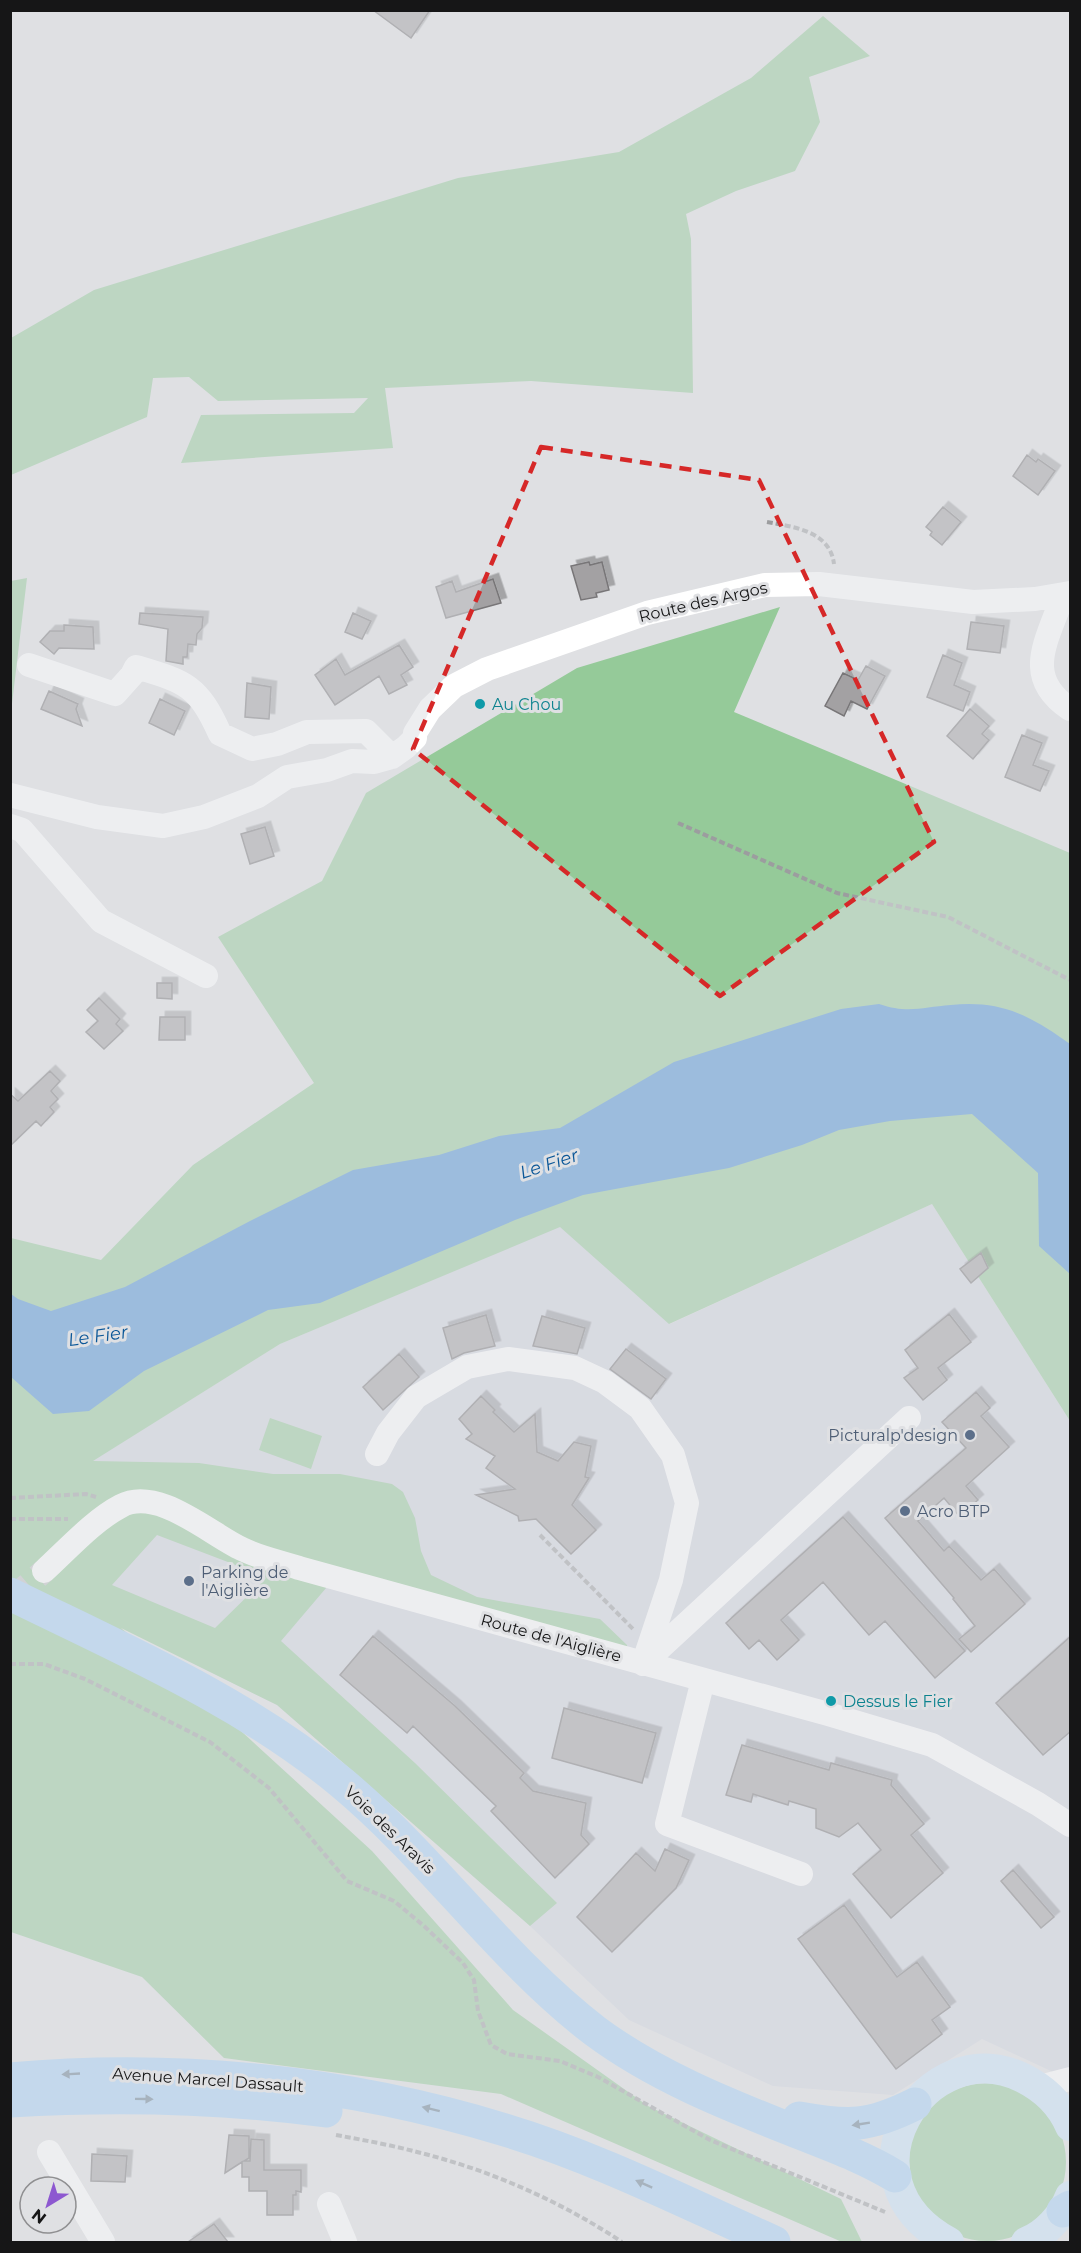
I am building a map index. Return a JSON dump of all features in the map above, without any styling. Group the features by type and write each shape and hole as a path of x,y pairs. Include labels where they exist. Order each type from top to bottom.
{"highway":[{"name":"Voie des Aravis","path":"10,1594 204,1691 288,1742 379,1816 527,1971 589,2025 657,2069 738,2108"},
{"name":"Avenue Marcel Dassault","path":"10,2079 85,2073 182,2076 283,2083 386,2099 470,2120 552,2147 636,2180 774,2242"},
{"name":"Avenue Marcel Dassault","path":"10,2101 76,2098 210,2100 304,2108 363,2117 440,2134 537,2164 728,2242"},
{"path":"738,2108 852,2125 878,2121 915,2104"},
{"path":"738,2108 854,2154 895,2176"}],"main road":[{"path":"949,2242 929,2229 919,2226 901,2194 895,2176 897,2136 915,2104 938,2082 960,2073 999,2070 1039,2087 1069,2115"},
{"path":"1026,2242 1043,2232 1068,2205"}],"street":[{"name":"Route des Argos","path":"10,795 97,817 163,826 215,813 258,796 287,777 327,770 345,775 366,772 406,747 415,738 420,739 445,704 454,686 487,669 646,613 765,585 836,586 973,602 1067,594"},
{"path":"1067,594 1041,661 1042,677 1051,692 1071,709"},
{"path":"29,665 115,694 136,667 170,677 195,690 209,710 220,734 252,749 277,744 307,732 366,731 383,760"},
{"path":"10,826 21,830 101,921 206,976"},
{"path":"377,1454 388,1433 416,1397 467,1367 508,1359 575,1368 605,1382 640,1408 673,1455 687,1503 671,1580 646,1655"},
{"path":"646,1655 909,1418"},
{"name":"Route de l'Aiglière","path":"123,1504 146,1502 175,1509 243,1550 286,1564 646,1655 703,1680 932,1745 1071,1825"},
{"path":"44,1571 102,1519 123,1504"},
{"path":"703,1680 667,1824 801,1874"},
{"path":"1039,2087 1071,2079"},
{"path":"49,2152 103,2242"},
{"path":"329,2204 345,2242"}],"path":[{"path":"767,522 808,530 832,553 836,586"},
{"path":"678,823 837,893 948,917 1071,980"},
{"path":"10,1498 86,1494 123,1504"},
{"path":"10,1520 102,1519"},
{"path":"540,1534 646,1655"},
{"path":"10,1664 45,1664 85,1678 210,1742 269,1788 346,1881 394,1901 463,1963 474,1980 477,2011 491,2045 507,2054 560,2061 598,2077 710,2140 919,2226"},
{"path":"332,2134 418,2152 512,2182 567,2209 622,2242"}],"highlighted area":[{"path":"541,447 759,480 934,842 720,996 413,749"}],"shaded area":[{"path":"932,1204 1070,1421 1070,2090 1051,2071 982,2039 893,2095 773,2086 629,2020 530,1926 277,1705 118,1626 92,1461 280,1344 560,1226 670,1324"}],"green space":[{"path":"823,16 870,56 809,77 820,122 795,171 736,191 686,214 691,239 693,393 531,381 385,388 393,448 181,463 201,415 354,413 368,398 218,401 189,377 153,378 147,417 11,475 11,338 94,290 458,178 619,152 751,78"},
{"path":"27,578 11,712 11,581"},
{"path":"780,607 734,712 1070,853 1070,1421 932,1204 669,1324 560,1227 280,1344 93,1461 199,1463 273,1474 340,1474 392,1484 403,1492 415,1518 421,1551 431,1575 477,1597 600,1619 627,1645 628,1654 338,1574 281,1641 415,1763 557,1903 530,1926 277,1705 121,1628 217,1709 372,1851 513,2010 648,2106 841,2199 862,2242 842,2242 501,2094 224,2058 142,1977 11,1932 11,1377 13,1378 11,1238 101,1260 193,1165 314,1083 218,937 322,881 366,793 577,668","holes":["157,1535 266,1578 215,1628 112,1585"]},
{"path":"270,1418 322,1436 311,1469 259,1450"},
{"path":"987,2083 1017,2089 1043,2106 1060,2132 1066,2162 1060,2192 1043,2218 1017,2235 987,2241 957,2235 931,2218 914,2192 908,2162 914,2132 931,2106 957,2089"}],"water":[{"name":"Le Fier","path":"879,1004 899,1009 969,1004 1001,1008 1029,1018 1070,1044 1070,1274 1039,1246 1038,1173 972,1114 890,1121 839,1130 802,1145 729,1168 583,1195 515,1220 320,1303 268,1310 144,1371 89,1411 53,1414 11,1377 11,1294 18,1299 51,1311 125,1287 353,1170 439,1155 499,1136 560,1128 674,1062 841,1009"}],"building":[{"path":"373,10 430,10 411,38"},
{"path":"1027,455 1036,462 1038,459 1055,471 1038,495 1013,476"},
{"path":"943,507 961,522 942,545 930,535 932,532 926,527"},
{"path":"589,562 590,565 602,562 609,590 596,593 597,597 581,600 571,566"},
{"path":"493,579 501,603 446,618 436,587 452,581 456,592"},
{"path":"140,613 203,617 196,645 188,644 187,657 183,657 183,664 166,661 168,629 139,624"},
{"path":"353,613 371,621 362,639 345,632"},
{"path":"971,622 1004,626 1000,653 967,649"},
{"path":"64,625 93,627 94,649 59,648 54,654 40,642 50,631 64,631"},
{"path":"399,645 413,667 401,675 407,685 389,694 379,676 335,705 315,675 336,659 345,675"},
{"path":"943,655 962,663 954,685 970,692 963,711 927,697"},
{"path":"866,666 885,676 867,709 851,701 844,716 825,706 843,673 858,680"},
{"path":"247,683 271,687 269,719 245,717"},
{"path":"49,691 78,704 76,709 82,726 41,709"},
{"path":"160,699 185,711 174,735 149,723"},
{"path":"970,709 989,726 982,734 989,740 973,759 947,736"},
{"path":"1022,735 1042,743 1033,765 1049,771 1040,791 1005,777"},
{"path":"265,827 274,856 250,864 241,834"},
{"path":"157,983 172,983 172,999 157,998"},
{"path":"99,998 120,1019 116,1024 123,1031 104,1049 86,1032 98,1021 87,1010"},
{"path":"160,1017 185,1017 185,1040 159,1040"},
{"path":"50,1071 60,1081 51,1091 58,1099 50,1107 54,1112 41,1126 36,1121 10,1146 10,1094 18,1101"},
{"path":"981,1253 988,1268 971,1283 960,1269"},
{"path":"949,1314 971,1342 938,1368 947,1380 923,1400 904,1378 918,1368 905,1350"},
{"path":"486,1315 495,1346 464,1353 452,1359 443,1328"},
{"path":"542,1316 585,1328 577,1354 533,1346"},
{"path":"626,1349 666,1379 651,1399 610,1369"},
{"path":"399,1354 419,1377 383,1410 363,1387"},
{"path":"976,1392 990,1408 981,1416 1009,1447 966,1486 978,1500 959,1516 944,1498 918,1521 944,1551 949,1546 981,1580 994,1569 1025,1604 971,1652 959,1639 975,1626 885,1518 966,1448 942,1422"},
{"path":"481,1396 495,1410 493,1412 514,1432 535,1414 537,1452 558,1461 574,1442 591,1446 585,1477 589,1478 572,1505 596,1530 571,1554 536,1519 519,1521 518,1516 476,1495 515,1489 486,1468 495,1456 466,1439 472,1434 459,1419"},
{"path":"843,1517 965,1651 935,1678 885,1621 869,1635 823,1582 781,1620 799,1640 777,1660 759,1640 749,1649 726,1623"},
{"path":"373,1636 455,1706 524,1773 520,1778 533,1791 586,1803 581,1835 589,1844 555,1878 491,1811 496,1806 413,1726 407,1733 340,1675"},
{"path":"1071,1636 1071,1731 1043,1755 996,1703"},
{"path":"564,1708 656,1733 642,1783 552,1758"},
{"path":"742,1745 829,1770 831,1763 892,1780 891,1785 924,1824 911,1835 943,1873 891,1918 853,1874 881,1850 858,1823 839,1837 816,1828 816,1809 789,1801 788,1805 753,1794 751,1802 726,1795"},
{"path":"665,1849 689,1860 676,1888 612,1952 577,1917 636,1853 655,1871"},
{"path":"1013,1870 1054,1917 1041,1928 1001,1881"},
{"path":"844,1905 897,1977 917,1962 950,2007 932,2020 942,2034 896,2069 798,1939"},
{"path":"229,2135 249,2136 249,2158 244,2161 250,2161 251,2139 264,2140 264,2170 301,2170 301,2192 296,2191 296,2195 293,2195 293,2215 267,2215 267,2191 249,2191 249,2177 242,2177 242,2162 225,2173"},
{"path":"92,2154 127,2156 125,2182 91,2181"},
{"path":"214,2224 228,2242 188,2242"}],"tunnel":[{"path":"10,1600 44,1571"}],"place":[{"name":"Au Chou","path":"480,704"},
{"name":"Picturalp'design","path":"970,1435"},
{"name":"Acro BTP","path":"905,1511"},
{"name":"Parking de l'Aiglière","path":"189,1581"},
{"name":"Dessus le Fier","path":"831,1701"}]}
